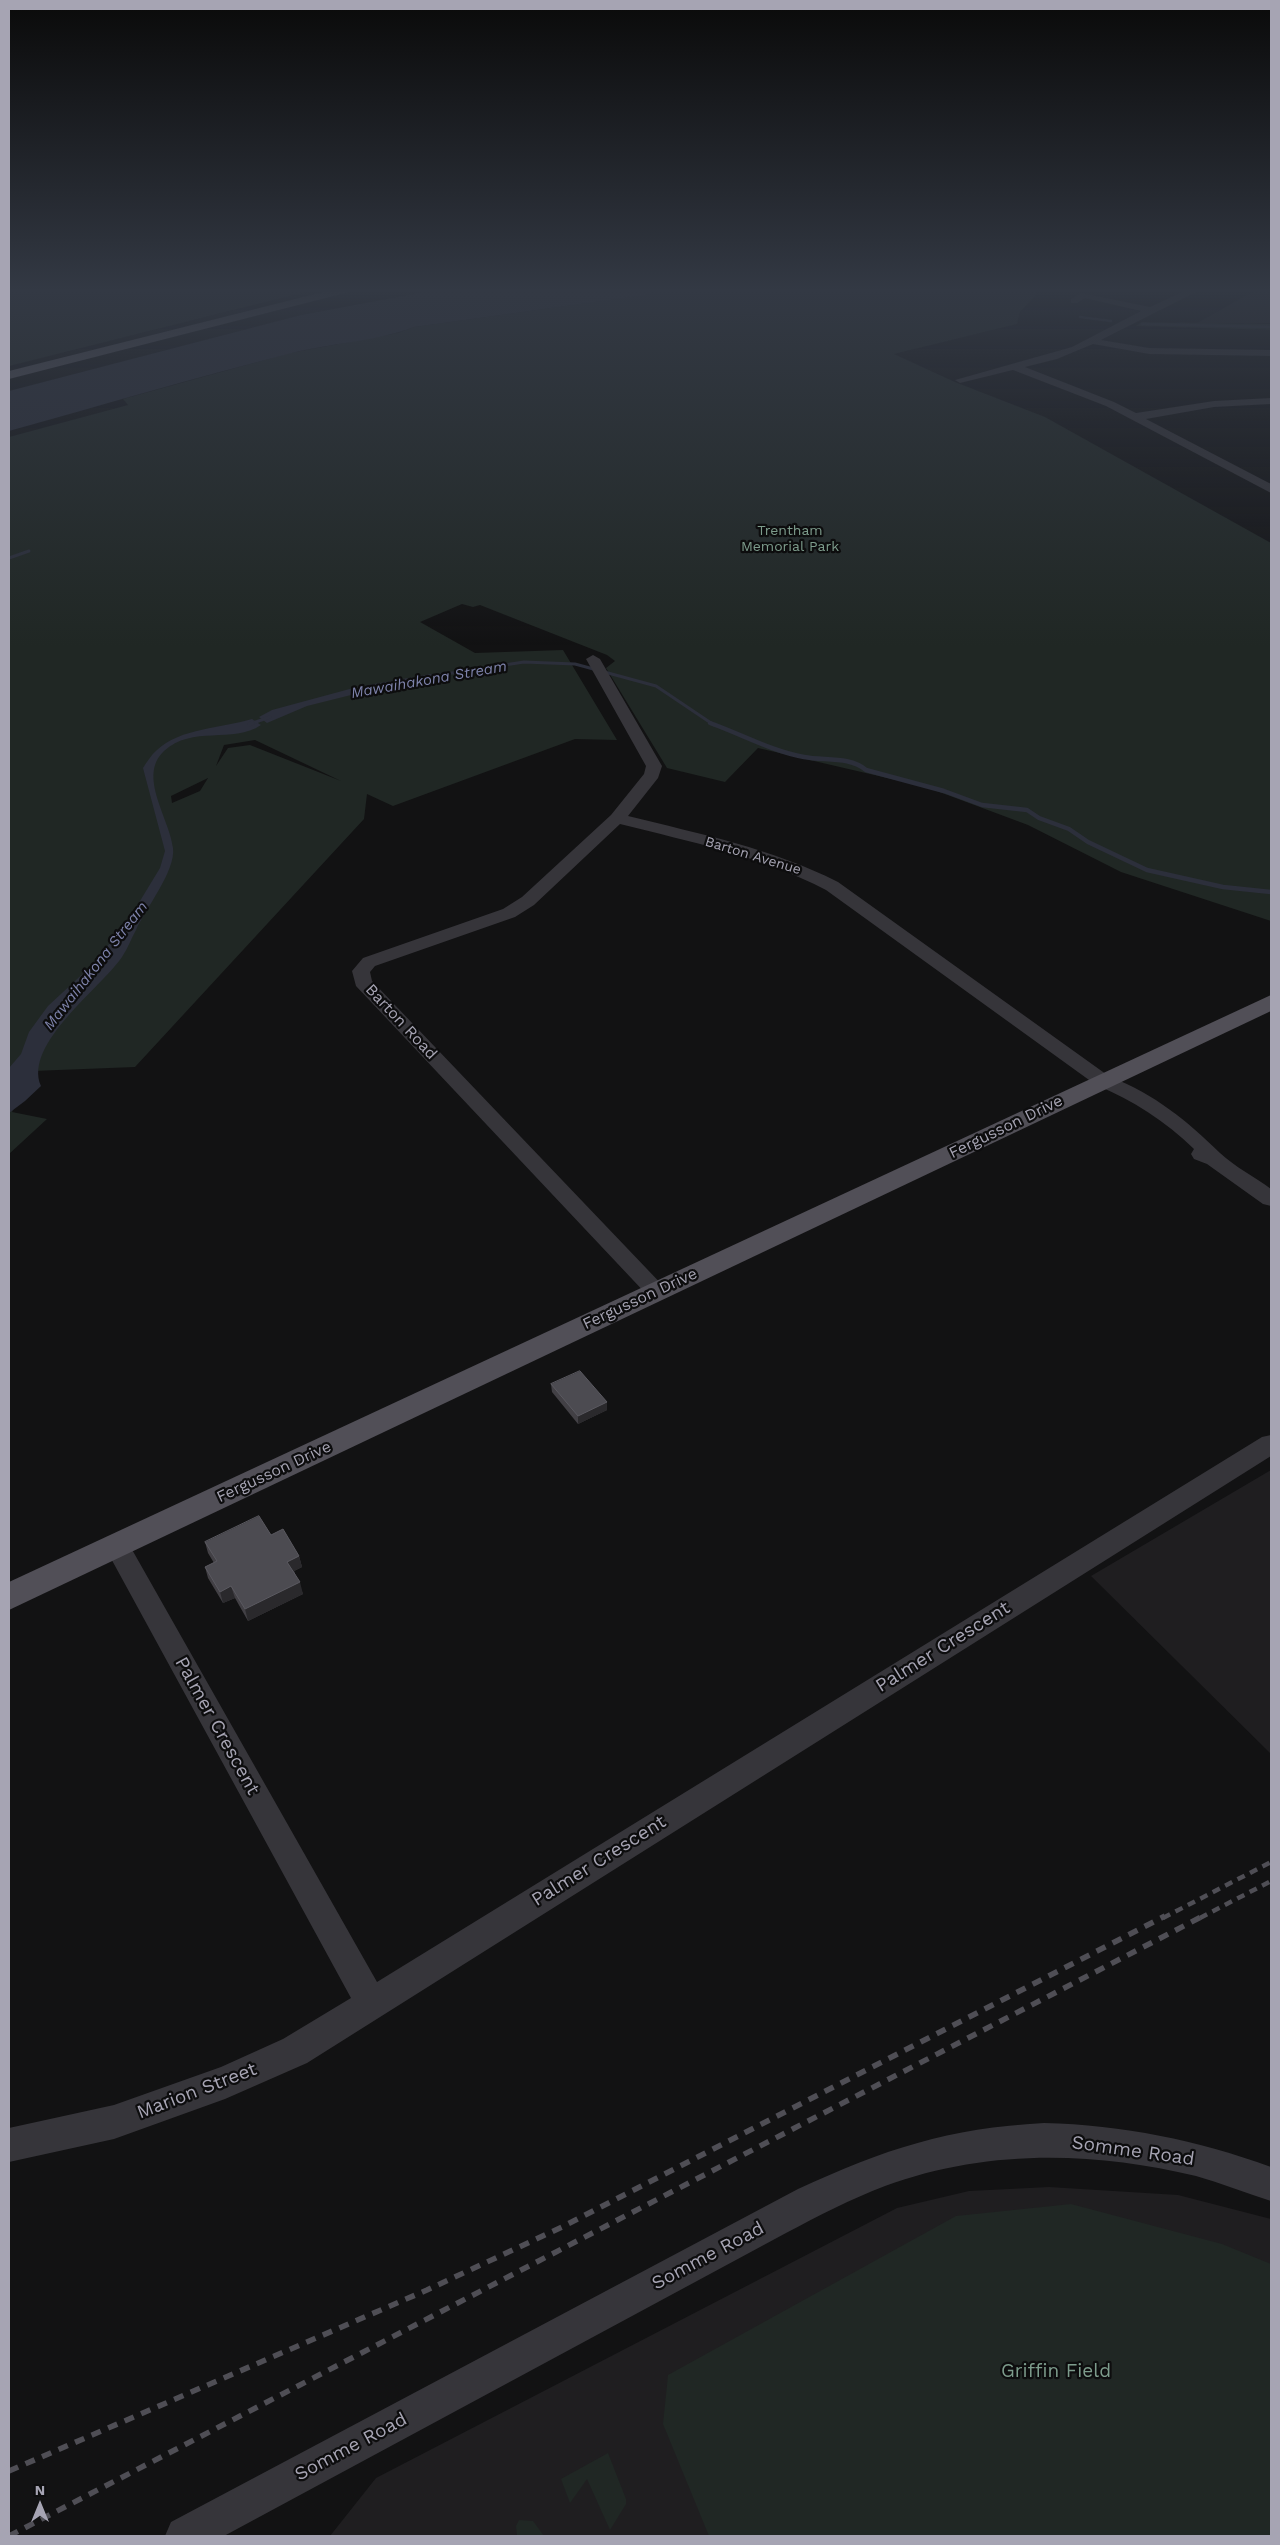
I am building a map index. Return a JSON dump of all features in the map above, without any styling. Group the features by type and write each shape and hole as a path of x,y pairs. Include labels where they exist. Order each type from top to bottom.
{"main road":[{"name":"Fergusson Drive","path":"9,1597 1271,1002"}],"street":[{"path":"1119,409 1269,487"},
{"path":"1135,417 1185,409"},
{"path":"593,658 654,766 652,775 617,818"},
{"name":"Barton Avenue","path":"617,818 776,860 804,871 832,886 1102,1081 1114,1099 1183,1147 1214,1159 1271,1199"},
{"name":"Barton Road","path":"617,818 528,901 487,922 369,962 361,971 363,982 657,1291"},
{"name":"Palmer Crescent","path":"117,1546 371,2003 1271,1444"},
{"name":"Marion Street","path":"9,2145 114,2122 224,2082 295,2050 371,2003"},
{"name":"Somme Road","path":"185,2536 500,2365 848,2183 909,2160 968,2147 1026,2141 1091,2141 1202,2160 1271,2184"}],"shaded area":[{"path":"1271,1470 1271,1754 1091,1576"},
{"name":"Griffin Field","path":"1049,2187 1178,2195 1271,2219 1271,2536 330,2536 376,2478 897,2208 969,2191"}],"green space":[{"name":"Trentham Memorial Park","path":"114,409 1024,409 1045,417 1271,543 1271,921 1121,872 1028,825 926,787 758,748 725,782 667,768 606,668 615,661 607,655 480,605 473,607 462,604 420,622 475,653 563,650 617,740 575,739 393,806 367,794 364,819 135,1067 33,1071 12,1112 47,1119 9,1154 9,437","holes":["255,740 341,781 250,745 228,748 216,766 224,745","208,778 200,791 172,803 171,796"]},
{"name":"Griffin Field","path":"1071,2204 1222,2244 1271,2264 1271,2536 709,2536 663,2424 668,2375 956,2216"},
{"path":"608,2453 626,2499 626,2504 610,2530 587,2479 570,2503 561,2479"},
{"path":"519,2520 533,2521 544,2536 517,2536 516,2526"}],"water":[{"path":"9,409 88,409 9,431"},
{"path":"431,674 435,680 375,689 307,706 267,723 259,717 272,710 357,687"},
{"path":"252,719 261,725 250,731 200,736 175,743 164,751 157,761 154,785 171,837 173,857 170,868 122,957 53,1035 43,1052 38,1070 41,1086 9,1113 9,1068 21,1054 29,1032 48,1006 89,968 126,924 160,868 165,851 143,768 157,750 177,737"}],"building":[{"path":"580,1371 607,1402 578,1416 551,1384"},
{"path":"259,1516 271,1535 283,1529 299,1556 287,1562 300,1582 245,1609 231,1586 220,1592 205,1567 217,1561 205,1542"}],"waterway":[{"path":"9,558 29,551"},
{"name":"Mawaihakona Stream","path":"426,677 524,662 575,664 656,686 713,724"},
{"name":"Mawaihakona Stream","path":"252,723 250,724 270,717"},
{"name":"Mawaihakona Stream","path":"713,724 768,747 792,754 845,761 866,770 944,791 982,805 1027,810 1039,818 1069,829 1088,842 1147,870 1223,887 1271,892"}],"railway":[{"path":"1163,1918 1271,1862"},
{"path":"1200,1918 1271,1881"},
{"path":"9,2471 427,2290 562,2227 1165,1916"},
{"path":"9,2536 1203,1916"}]}
